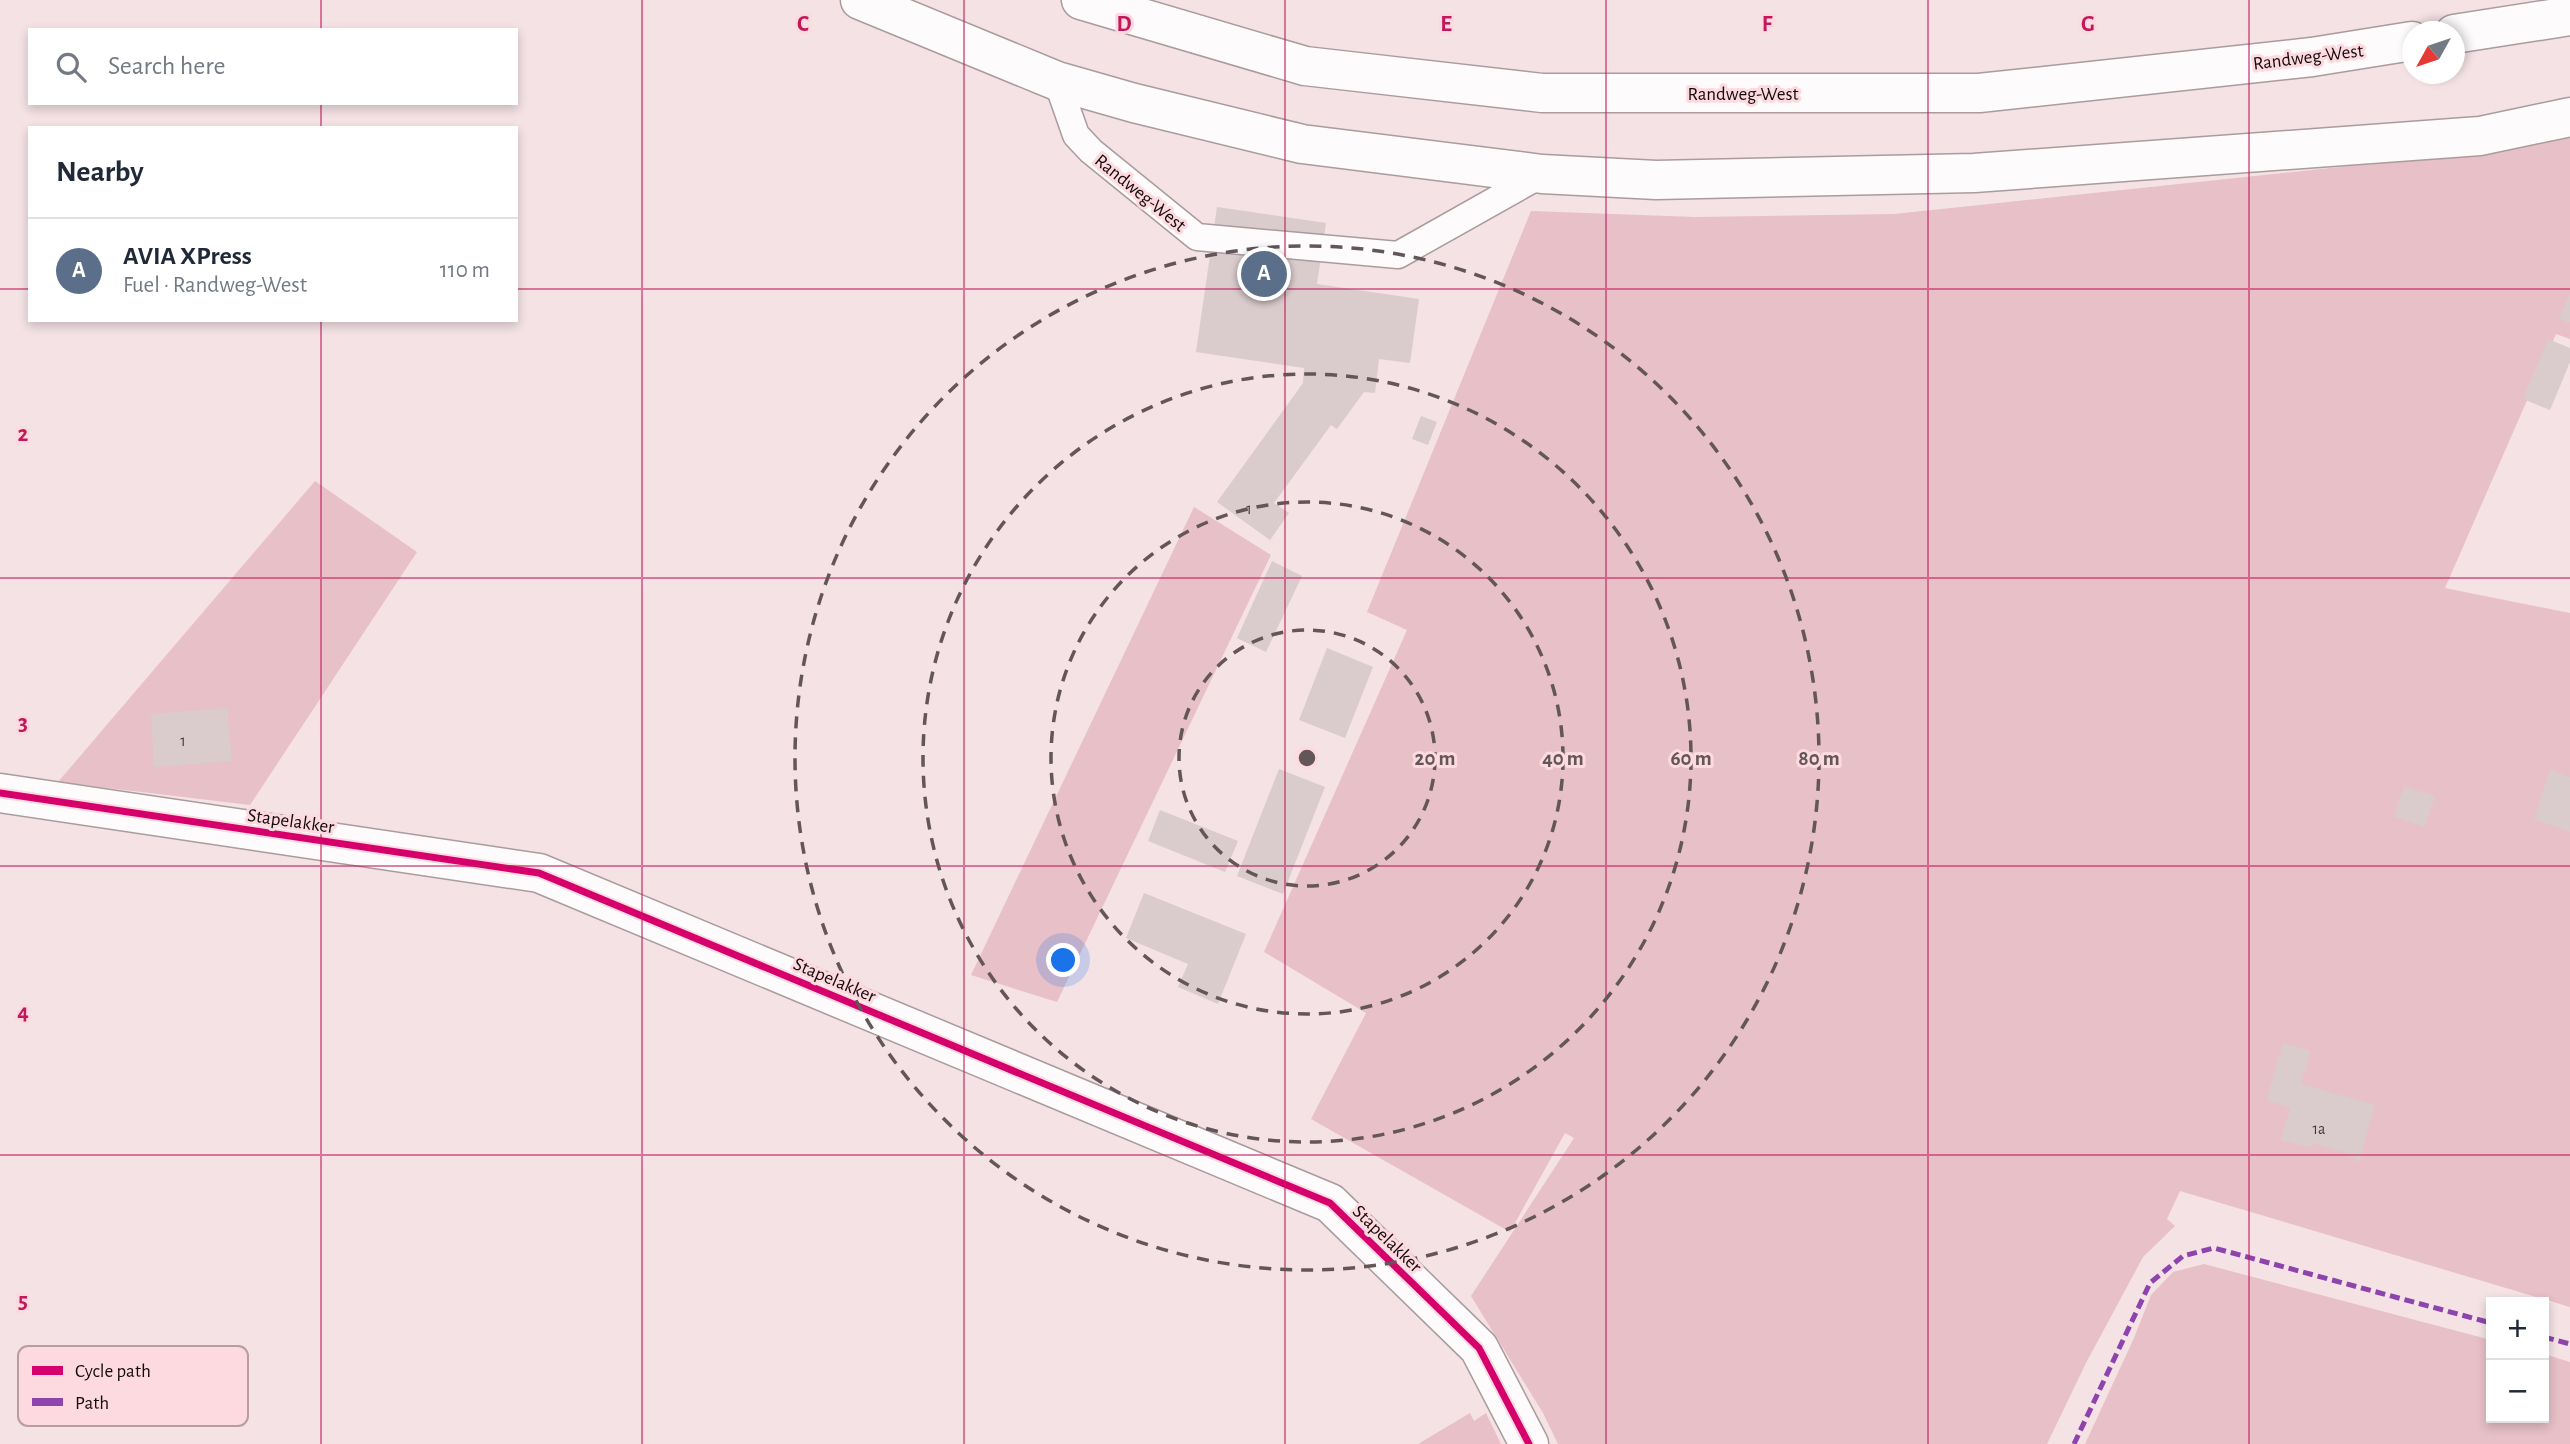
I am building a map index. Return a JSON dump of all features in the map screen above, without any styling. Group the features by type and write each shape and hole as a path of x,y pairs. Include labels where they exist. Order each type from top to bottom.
{"main road":[{"path":"860,0 1057,81 1134,103 1302,144 1542,174 1656,180 1974,173 2480,136 2570,117"},
{"name":"Randweg-West","path":"1082,0 1305,66 1542,93 1979,93 2312,57 2402,43"},
{"path":"2465,32 2570,16"},
{"name":"Stapelakker","path":"0,793 539,873 1330,1203 1479,1348 1529,1444"}],"lane":[{"name":"Randweg-West","path":"1057,81 1076,135 1197,237 1398,255 1542,174"}],"shaded area":[{"path":"2570,135 2570,339 2556,334 2445,588 2570,613 2570,1307 2549,1301 2549,1297 2536,1297 2180,1191 2167,1219 2175,1226 2143,1257 2086,1363 2047,1444 1558,1444 1543,1413 1471,1296 1574,1138 1565,1133 1510,1232 1311,1119 1366,1013 1264,952 1407,630 1367,612 1531,211 1695,217 1894,214 2378,163"},
{"path":"315,481 417,552 250,805 58,782"},
{"path":"1194,507 1271,555 1057,1002 971,975"},
{"path":"2204,1264 2486,1339 2486,1423 2549,1423 2549,1356 2570,1362 2570,1444 2085,1444 2151,1295 2173,1272"},
{"path":"1470,1413 1474,1421 1486,1413 1501,1444 1418,1444"}],"building":[{"path":"1217,207 1326,223 1317,284 1419,299 1410,363 1379,359 1375,393 1364,392 1337,429 1331,425 1274,503 1289,513 1270,540 1217,502 1303,383 1304,368 1196,352"},
{"path":"2570,293 2570,323 2559,319"},
{"path":"2548,339 2570,348 2570,362 2550,410 2523,399"},
{"path":"1421,416 1437,422 1428,445 1412,439"},
{"path":"1272,561 1302,576 1266,652 1237,638"},
{"path":"1327,648 1373,667 1345,738 1299,720"},
{"path":"227,708 232,761 154,767 151,714"},
{"path":"1279,769 1325,787 1283,894 1237,876"},
{"path":"2550,770 2570,777 2570,832 2534,819"},
{"path":"2404,786 2435,796 2425,827 2394,817"},
{"path":"1160,810 1238,841 1225,872 1148,841"},
{"path":"1144,893 1246,934 1218,1004 1178,987 1188,964 1126,938"},
{"path":"2283,1043 2311,1051 2301,1084 2375,1105 2359,1162 2355,1161 2356,1156 2312,1143 2311,1148 2281,1140 2290,1108 2266,1100"}],"marked path":[{"path":"2074,1444 2150,1283 2183,1256 2214,1248 2486,1322"},
{"path":"2549,1338 2570,1344"}],"cycle path":[{"path":"0,793 539,873 1330,1203 1479,1348 1529,1444"}],"place":[{"name":"AVIA XPress","path":"1264,274"}]}
